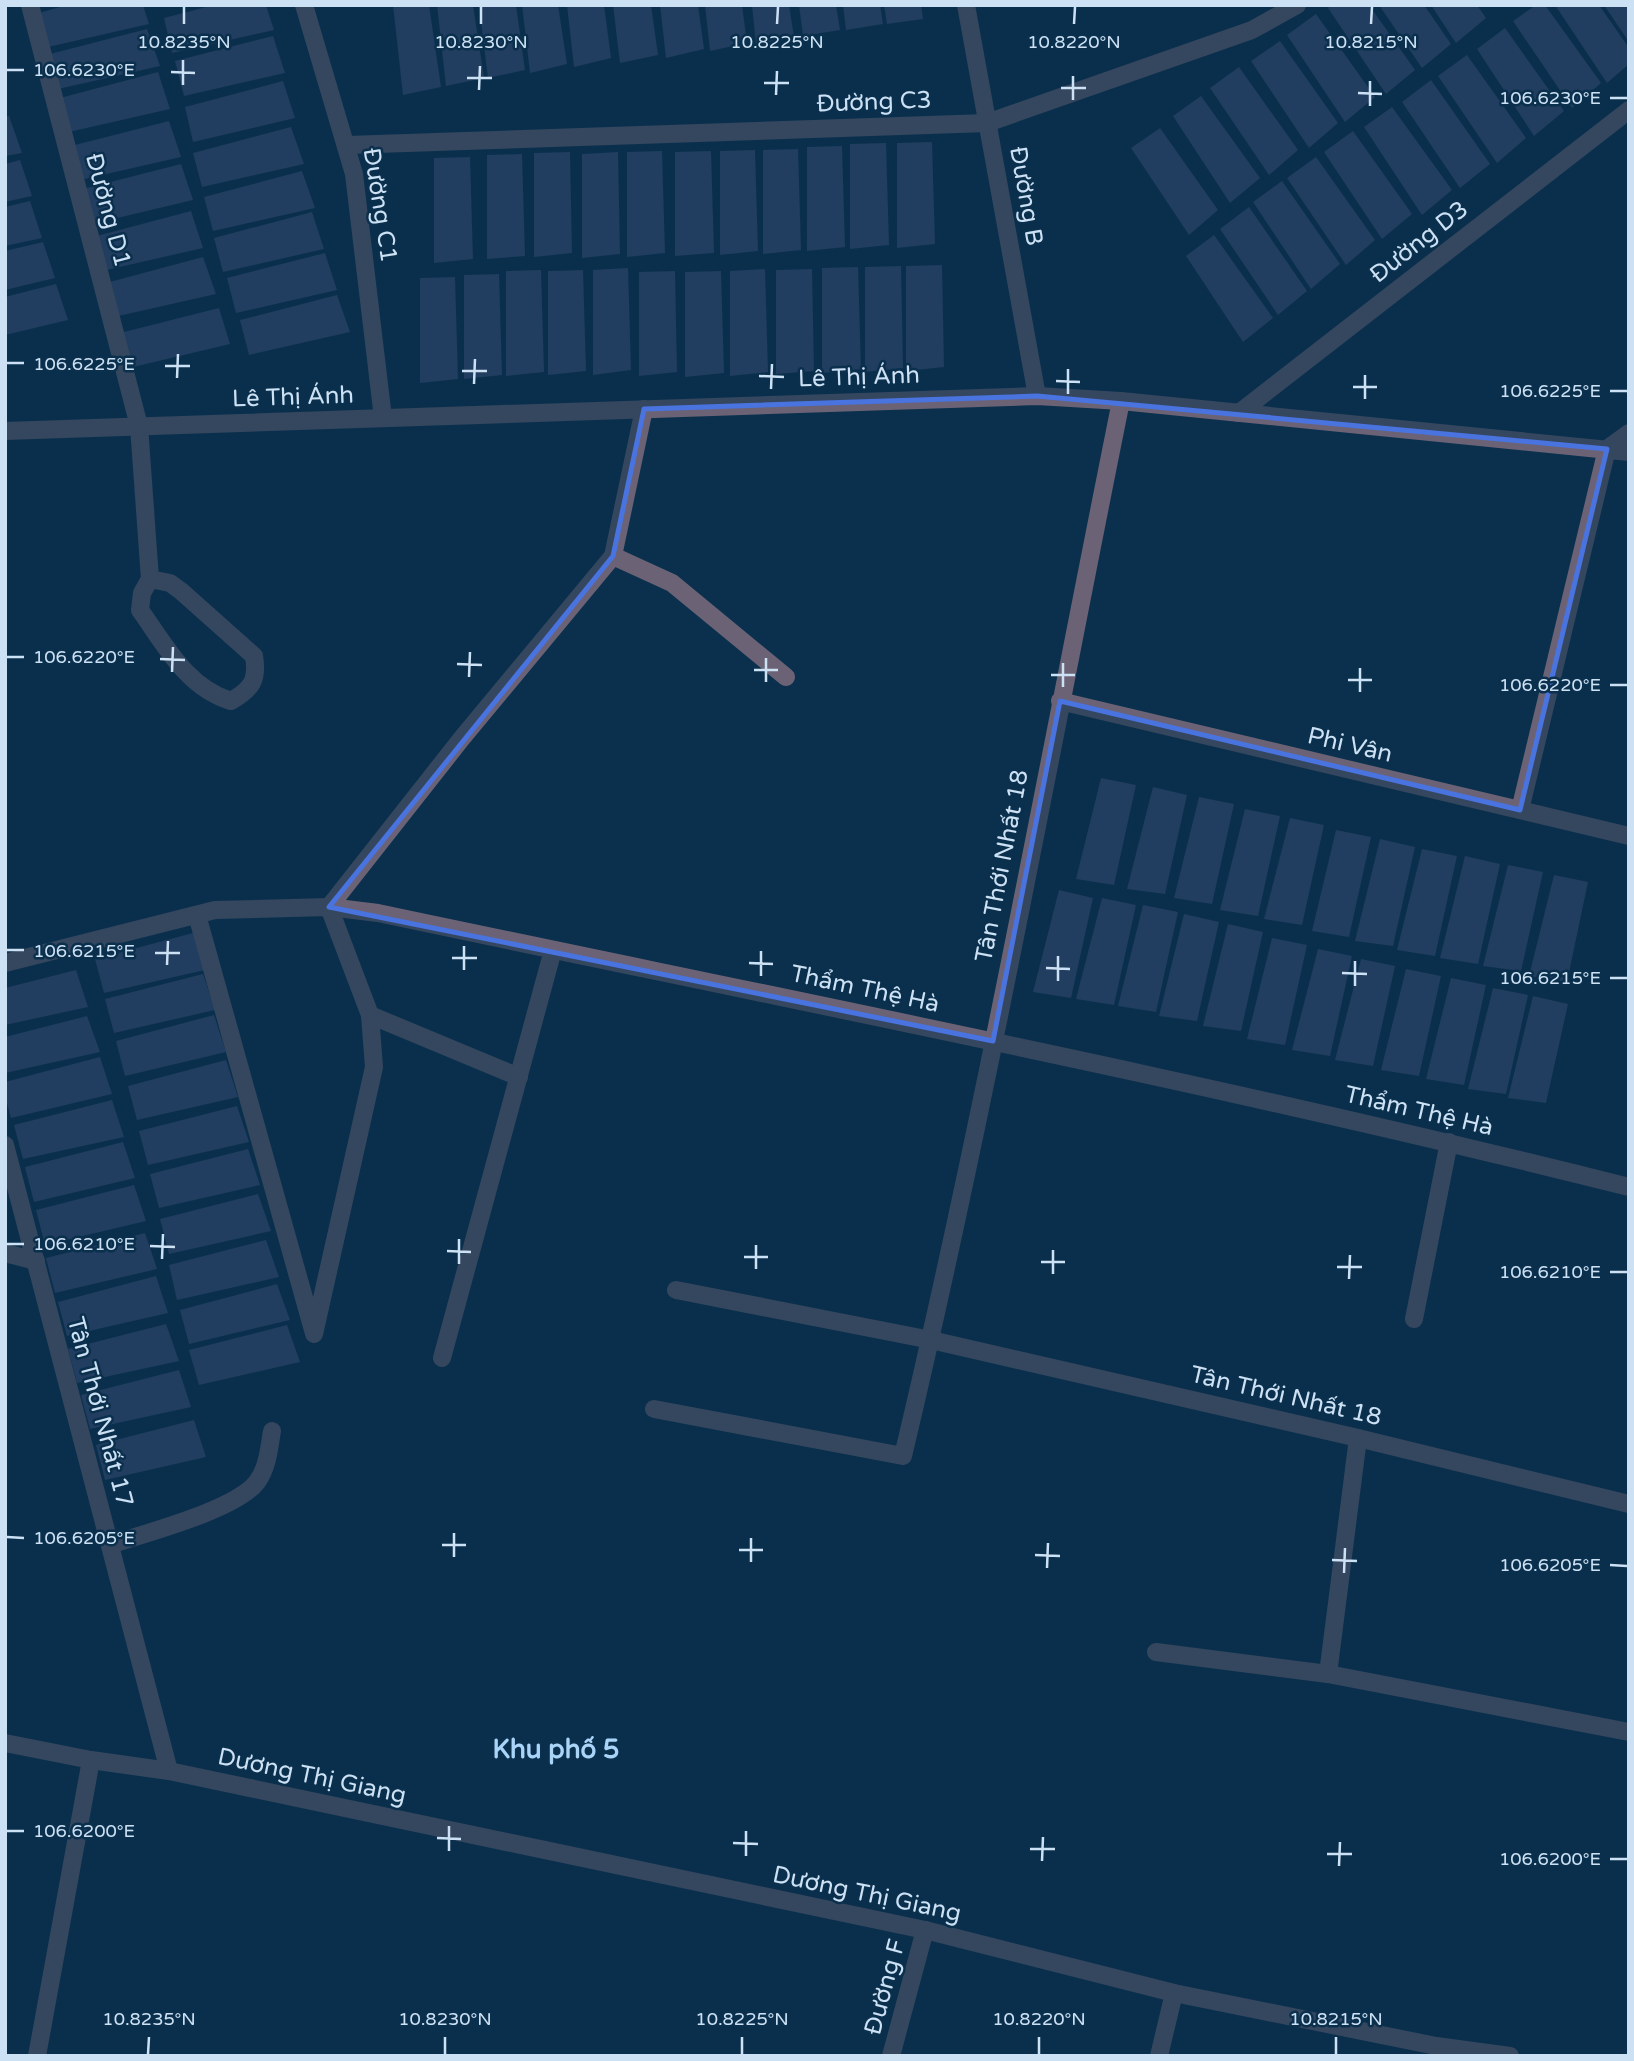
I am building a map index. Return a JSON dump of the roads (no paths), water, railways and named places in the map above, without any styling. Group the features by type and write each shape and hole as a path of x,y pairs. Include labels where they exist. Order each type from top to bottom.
{"street":[{"name":"Đường D1","path":"30,5 139,426 150,579 142,593 140,610 183,671 214,696 231,701 247,692 257,672 254,656 181,591 170,583 150,579"},
{"name":"Đường C1","path":"304,5 354,174 383,418"},
{"name":"Đường B","path":"966,5 1037,396"},
{"name":"Đường C3","path":"347,145 987,122 1252,30 1297,5"},
{"name":"Đường D3","path":"1239,413 1629,110"},
{"name":"Lê Thị Ánh","path":"5,431 1037,396 1121,401 1629,452"},
{"name":"Tân Thới Nhất 18","path":"654,1409 903,1456 931,1340 993,1041 1121,401"},
{"path":"197,915 314,1334 374,1067 370,1015 329,907 462,738 613,556 644,410"},
{"path":"1520,810 1607,449 1629,433"},
{"path":"613,556 671,583 786,677"},
{"name":"Phi Vân","path":"1060,701 1629,836"},
{"name":"Thẩm Thệ Hà","path":"5,963 215,910 329,907 378,913 993,1041 1449,1142 1629,1187"},
{"path":"442,1358 554,950"},
{"path":"370,1015 519,1076"},
{"path":"1414,1319 1449,1142"},
{"name":"Tân Thới Nhất 17","path":"5,1145 169,1771"},
{"path":"5,1253 36,1261"},
{"name":"Tân Thới Nhất 18","path":"676,1290 931,1340 1358,1437 1629,1504"},
{"path":"110,1545 224,1506 243,1496 257,1482 268,1460 272,1431"},
{"path":"1328,1674 1358,1437"},
{"path":"1156,1652 1328,1674 1629,1732"},
{"name":"Dương Thị Giang","path":"5,1743 91,1760 169,1771 925,1930 1174,1993 1434,2051 1510,2056"},
{"path":"37,2056 91,1760"},
{"name":"Đường F","path":"891,2056 925,1930"},
{"path":"1158,2056 1174,1993"}],"district":[{"name":"Khu phố 5","path":"556,1749"}]}
